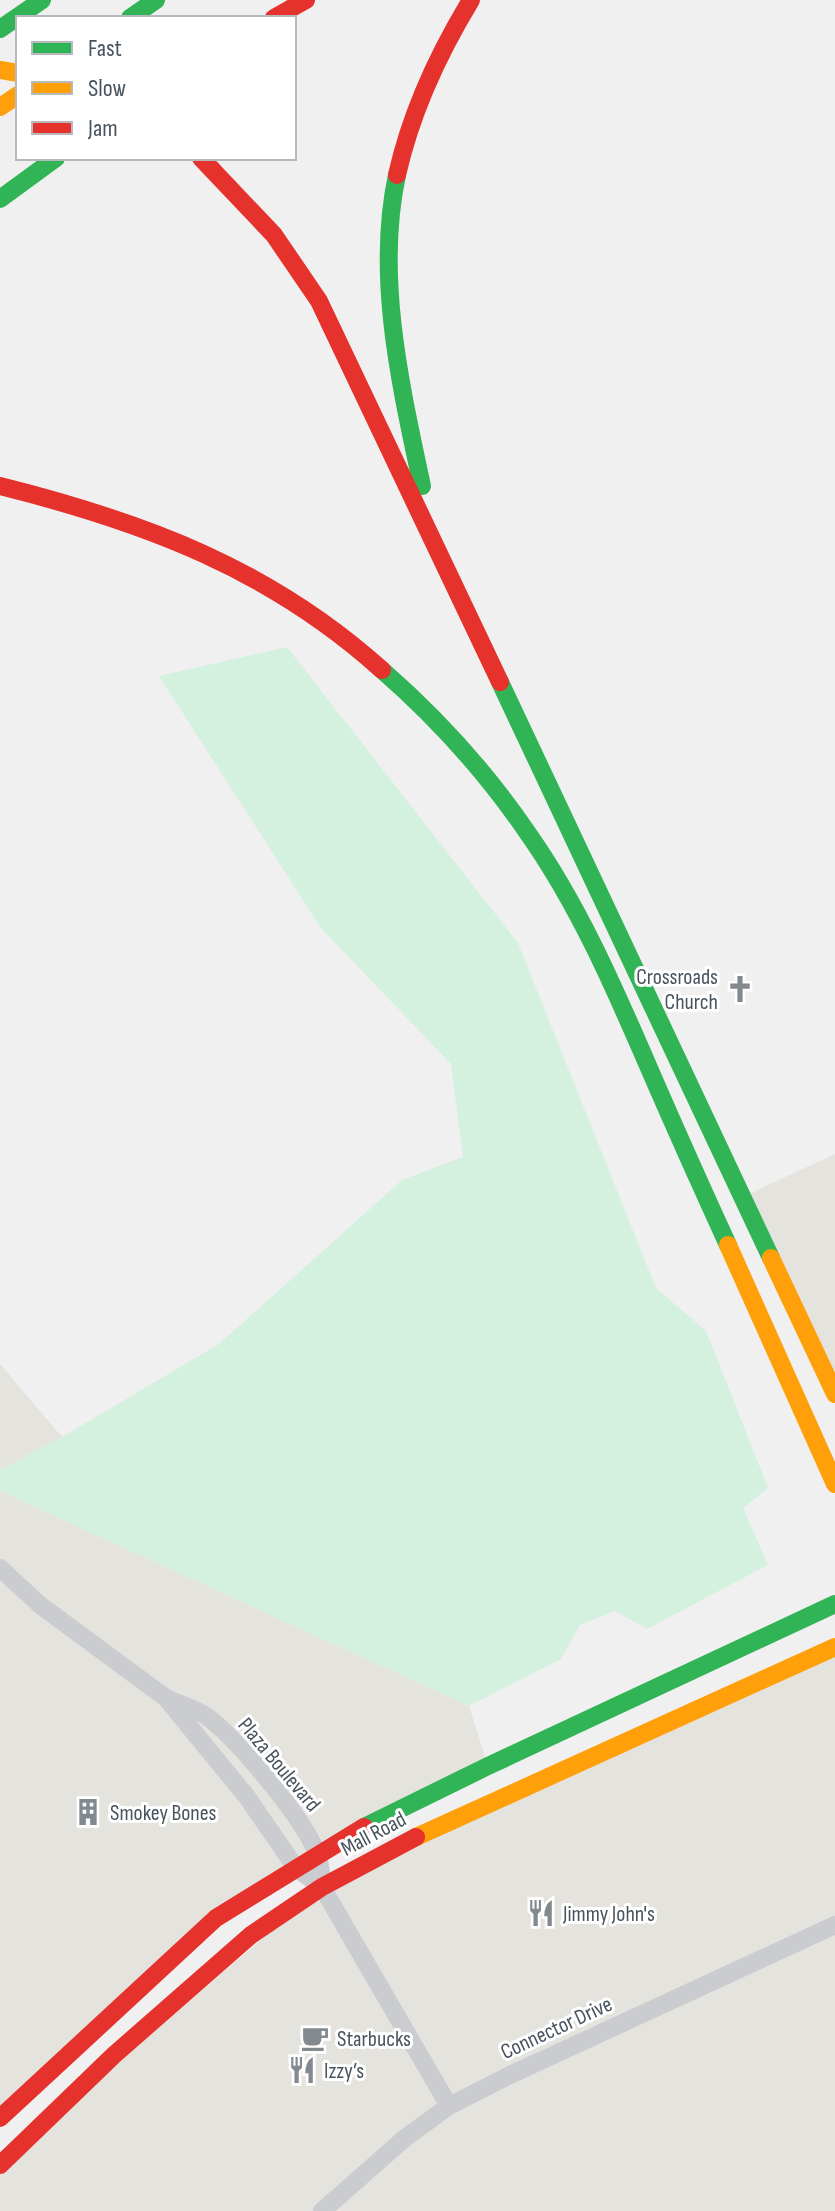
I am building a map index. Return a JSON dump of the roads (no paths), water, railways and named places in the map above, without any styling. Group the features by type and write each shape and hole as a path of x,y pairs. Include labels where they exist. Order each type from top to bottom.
{"main road":[{"path":"19,16 42,0"},
{"path":"133,16 156,0"},
{"path":"278,16 306,0"},
{"path":"435,544 397,354 391,289 391,221 403,144 420,96 440,50 471,0"},
{"path":"0,199 53,160"},
{"path":"203,160 246,202 315,292 835,1394"},
{"path":"0,486 85,508 167,535 274,587 319,617 376,663 449,732 485,773 529,833 575,912 626,1017 835,1484"},
{"name":"Mall Road","path":"0,2118 165,1961 208,1925 345,1837 488,1766 835,1604"},
{"name":"Mall Road","path":"0,2165 114,2055 203,1976 251,1935 322,1887 389,1850 489,1803 835,1647"}],"street":[{"name":"Plaza Boulevard","path":"0,1568 40,1605 166,1698 207,1717 250,1759 308,1835 318,1854 322,1887 449,2106"},
{"name":"Plaza Boulevard","path":"166,1698 240,1787 296,1868 322,1887"},
{"name":"Connector Drive","path":"322,2211 405,2138 449,2106 835,1925"}],"place":[{"name":"Crossroads Church","path":"740,989"},
{"name":"Smokey Bones","path":"88,1812"},
{"name":"Jimmy John's","path":"541,1913"},
{"name":"Starbucks","path":"315,2038"},
{"name":"Izzy’s","path":"302,2070"}]}
